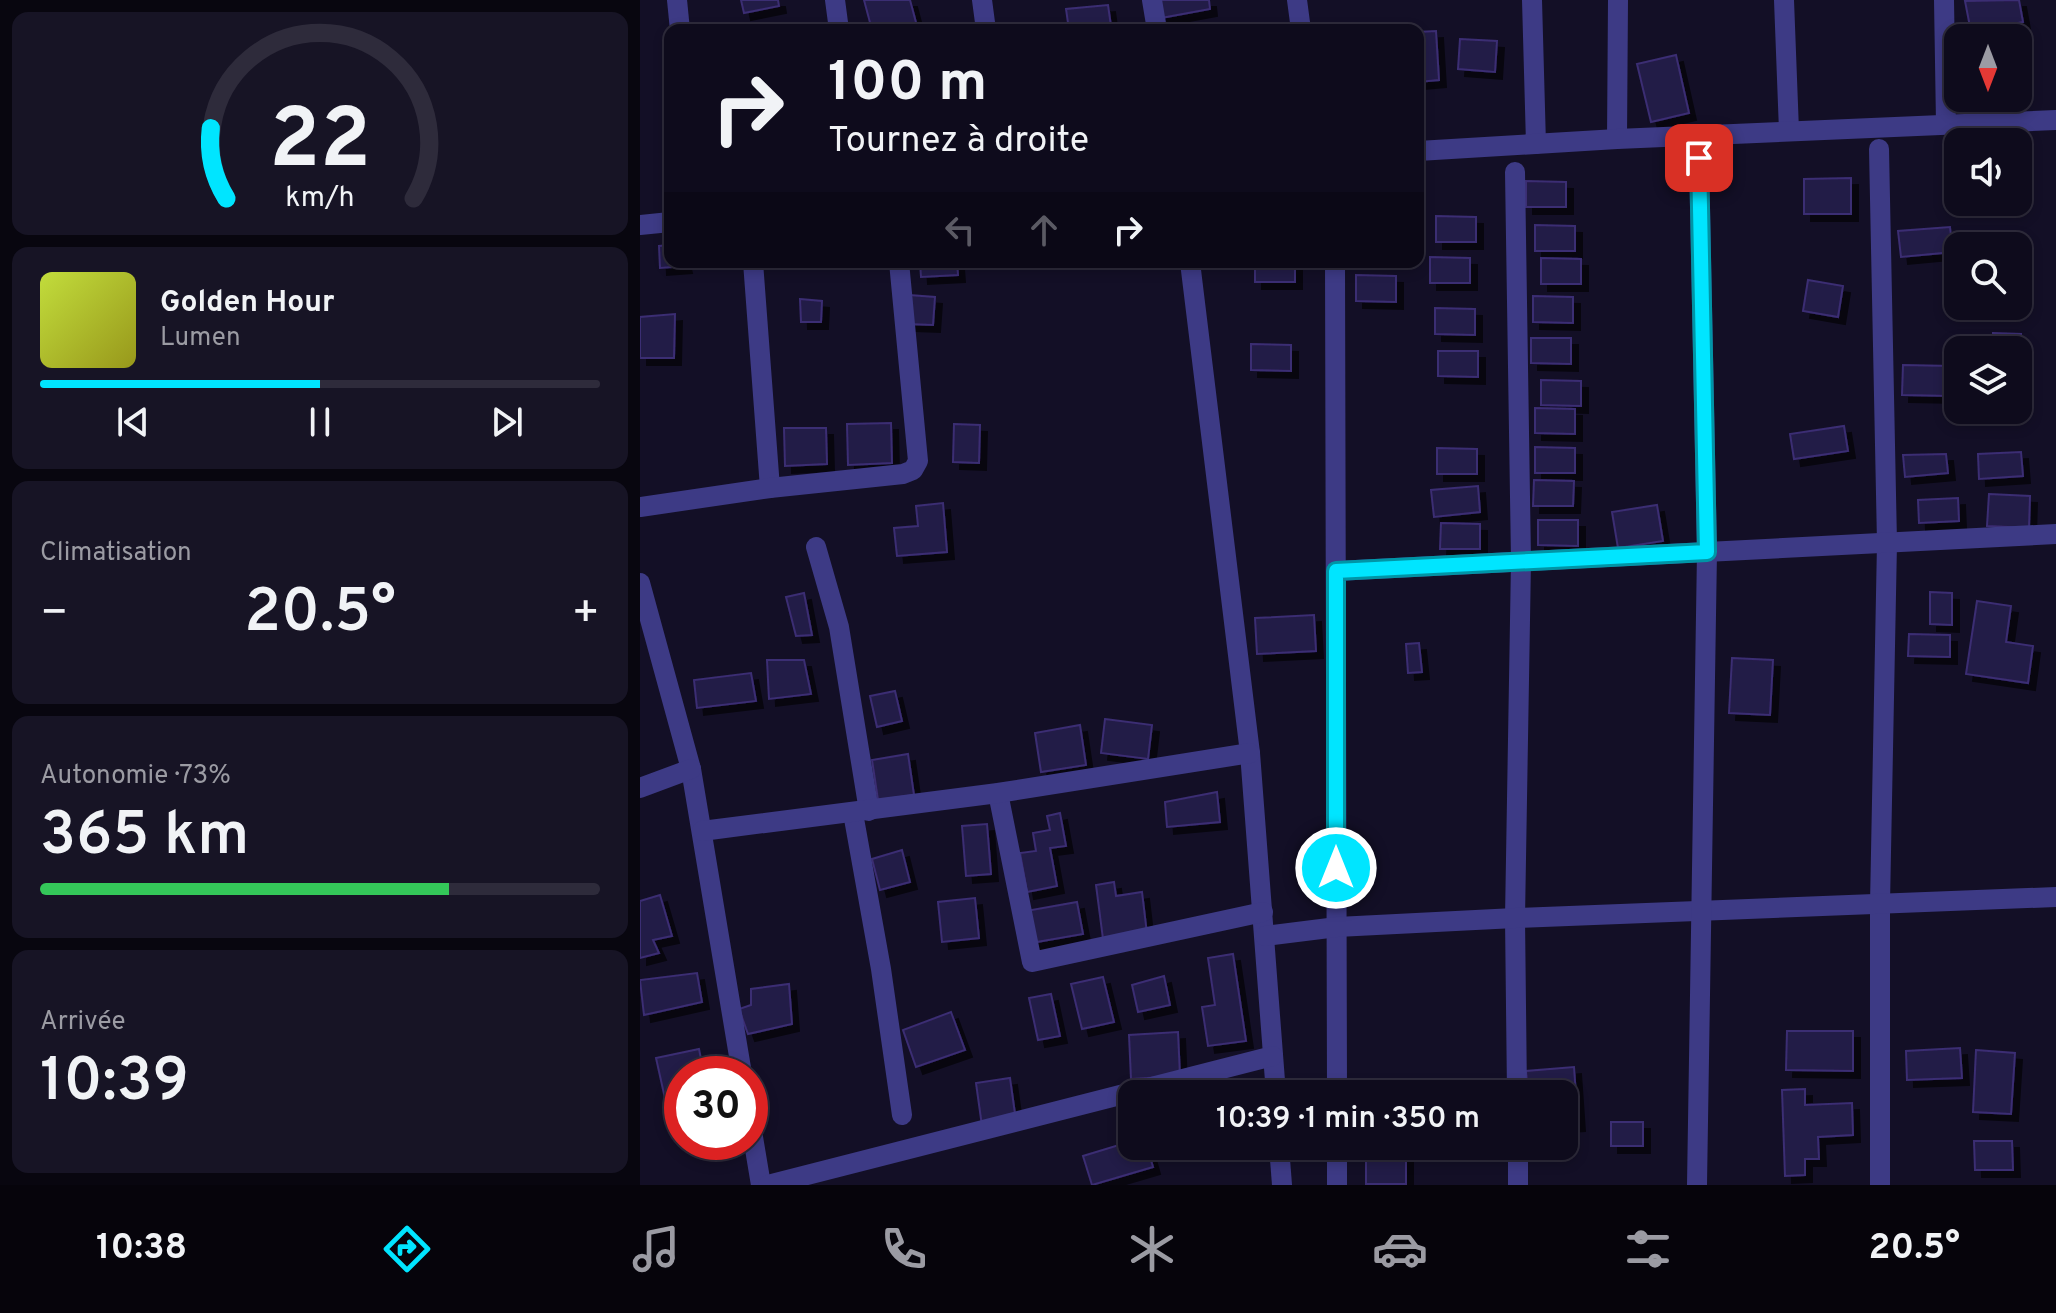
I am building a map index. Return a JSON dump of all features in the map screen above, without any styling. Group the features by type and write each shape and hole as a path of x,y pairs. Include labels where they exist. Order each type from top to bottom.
{"street":[{"path":"677,0 679,24"},
{"path":"835,0 838,24"},
{"path":"982,0 985,24"},
{"path":"1152,0 1156,24"},
{"path":"1297,0 1300,24"},
{"path":"1532,0 1536,144"},
{"path":"1617,139 1618,0"},
{"path":"1784,0 1789,131"},
{"path":"1944,0 1946,124"},
{"path":"1424,151 2056,120"},
{"path":"1879,149 1887,543 1880,904 1880,1185"},
{"path":"1697,1185 1707,552 1699,158"},
{"path":"1515,172 1521,561 1515,918 1517,1080"},
{"path":"640,225 664,223"},
{"path":"753,268 770,488"},
{"path":"640,507 770,488 903,474 913,470 918,461 900,268"},
{"path":"1191,268 1250,753 1275,1080"},
{"path":"1335,268 1337,1080"},
{"path":"1336,571 2056,534"},
{"path":"816,547 839,627 902,1115"},
{"path":"640,583 691,769 739,1056"},
{"path":"702,831 998,793 1250,753"},
{"path":"640,788 691,769"},
{"path":"998,793 1032,962 1263,912"},
{"path":"1265,936 1337,927 1515,918 2056,897"},
{"path":"768,1185 1273,1056"},
{"path":"757,1160 761,1185"},
{"path":"1280,1160 1282,1185"},
{"path":"1337,1160 1337,1185"},
{"path":"1518,1160 1518,1185"}],"building":[{"path":"741,0 778,0 779,6 744,13"},
{"path":"864,0 910,0 916,24 870,24"},
{"path":"1157,0 1209,0 1210,9 1161,18"},
{"path":"2019,0 2023,22 1969,24 1965,1"},
{"path":"1108,5 1111,24 1068,24 1066,9"},
{"path":"1436,31 1439,80 1424,81 1424,32"},
{"path":"1460,39 1497,41 1495,72 1458,69"},
{"path":"1676,55 1689,113 1651,122 1637,64"},
{"path":"1851,178 1851,214 1804,214 1804,179"},
{"path":"1526,181 1566,182 1566,207 1526,207"},
{"path":"1436,216 1476,217 1476,242 1436,242"},
{"path":"1535,225 1575,226 1575,251 1535,251"},
{"path":"1950,227 1951,232 1944,232 1944,253 1901,257 1898,231"},
{"path":"659,246 664,246 664,268 660,268"},
{"path":"1430,257 1470,258 1470,283 1430,283"},
{"path":"1541,258 1581,259 1581,284 1541,284"},
{"path":"920,268 957,268 958,275 921,277"},
{"path":"1255,268 1295,268 1295,282 1255,282"},
{"path":"1356,275 1396,276 1396,302 1356,301"},
{"path":"1808,280 1843,286 1838,317 1803,311"},
{"path":"909,295 935,297 933,325 907,324"},
{"path":"1533,296 1573,297 1573,323 1533,322"},
{"path":"800,299 822,301 821,322 801,322"},
{"path":"1435,308 1475,309 1475,335 1435,334"},
{"path":"675,314 674,358 640,358 640,317"},
{"path":"1993,333 2021,334 2021,336 1993,336"},
{"path":"1531,338 1571,338 1571,364 1531,363"},
{"path":"1251,344 1291,345 1291,371 1251,370"},
{"path":"1438,351 1478,351 1478,377 1438,376"},
{"path":"1903,365 1944,366 1944,396 1902,395"},
{"path":"1541,380 1581,381 1581,406 1541,405"},
{"path":"1535,408 1575,409 1575,434 1535,433"},
{"path":"891,423 892,463 848,465 847,424"},
{"path":"954,424 980,425 979,463 953,462"},
{"path":"1844,426 1848,451 1794,459 1790,434"},
{"path":"784,428 826,428 827,464 785,466"},
{"path":"1535,447 1575,448 1575,473 1535,473"},
{"path":"1437,448 1477,449 1477,474 1437,474"},
{"path":"2021,452 2023,476 1979,479 1978,454"},
{"path":"1946,454 1948,473 1905,477 1903,455"},
{"path":"1534,480 1574,481 1573,506 1533,506"},
{"path":"1478,486 1480,512 1434,517 1431,490"},
{"path":"1989,494 2030,496 2029,528 1987,526"},
{"path":"1958,498 1959,521 1919,523 1918,500"},
{"path":"943,503 947,552 897,556 894,528 918,526 916,506"},
{"path":"1657,505 1663,541 1618,548 1612,512"},
{"path":"1538,520 1578,520 1578,546 1538,545"},
{"path":"1441,523 1480,524 1480,549 1440,549"},
{"path":"1930,592 1952,593 1952,625 1930,624"},
{"path":"804,593 812,635 796,636 786,597"},
{"path":"1977,601 2011,606 2006,642 2033,646 2028,683 1966,674"},
{"path":"1314,615 1316,651 1257,654 1255,618"},
{"path":"1909,634 1950,635 1950,657 1908,656"},
{"path":"1419,643 1422,672 1408,673 1406,644"},
{"path":"1732,658 1773,660 1770,715 1729,713"},
{"path":"767,660 804,660 811,694 769,699"},
{"path":"751,673 756,701 697,708 694,680"},
{"path":"895,691 902,721 877,727 870,696"},
{"path":"1105,719 1152,725 1148,759 1101,753"},
{"path":"1080,725 1086,765 1041,772 1035,733"},
{"path":"908,754 914,795 878,800 872,760"},
{"path":"1217,792 1220,822 1167,827 1165,802"},
{"path":"1060,813 1066,846 1050,848 1057,886 1027,892 1020,853 1036,851 1033,833 1050,830 1047,816"},
{"path":"987,824 991,874 966,876 962,826"},
{"path":"902,850 910,882 880,890 872,859"},
{"path":"1114,882 1116,896 1142,892 1147,934 1103,939 1096,885"},
{"path":"660,895 672,936 653,940 659,953 640,958 640,901"},
{"path":"975,898 979,938 942,942 938,902"},
{"path":"1077,902 1083,934 1031,943 1026,911"},
{"path":"1233,954 1246,1041 1208,1046 1202,1007 1215,1005 1208,958"},
{"path":"697,973 702,1002 644,1015 640,980"},
{"path":"1164,976 1170,1005 1138,1012 1132,985"},
{"path":"1103,977 1114,1022 1082,1029 1071,984"},
{"path":"789,984 792,1024 748,1034 739,1009 751,1005 751,989"},
{"path":"1051,994 1060,1036 1038,1040 1029,998"},
{"path":"951,1012 965,1050 916,1067 903,1030"},
{"path":"1787,1031 1853,1031 1853,1071 1786,1070"},
{"path":"1178,1032 1180,1076 1131,1079 1129,1035"},
{"path":"1960,1048 1962,1078 1907,1080 1906,1051"},
{"path":"699,1049 700,1056 666,1056"},
{"path":"1976,1050 2015,1053 2011,1114 1973,1112"},
{"path":"664,1056 664,1094 656,1058"},
{"path":"1574,1067 1575,1080 1527,1080 1526,1071"},
{"path":"1010,1078 1016,1121 982,1126 976,1083"},
{"path":"1805,1089 1805,1105 1852,1103 1853,1135 1818,1137 1819,1159 1805,1159 1805,1175 1785,1176 1782,1090"},
{"path":"1611,1122 1643,1122 1643,1146 1611,1146"},
{"path":"1974,1141 2012,1141 2013,1170 1975,1170"},
{"path":"1118,1145 1118,1160 1151,1160 1153,1167 1092,1185 1083,1156"},
{"path":"1366,1160 1406,1160 1406,1184 1366,1184"}],"route":[{"path":"1336,868 1336,571 1707,552 1699,158"}]}
